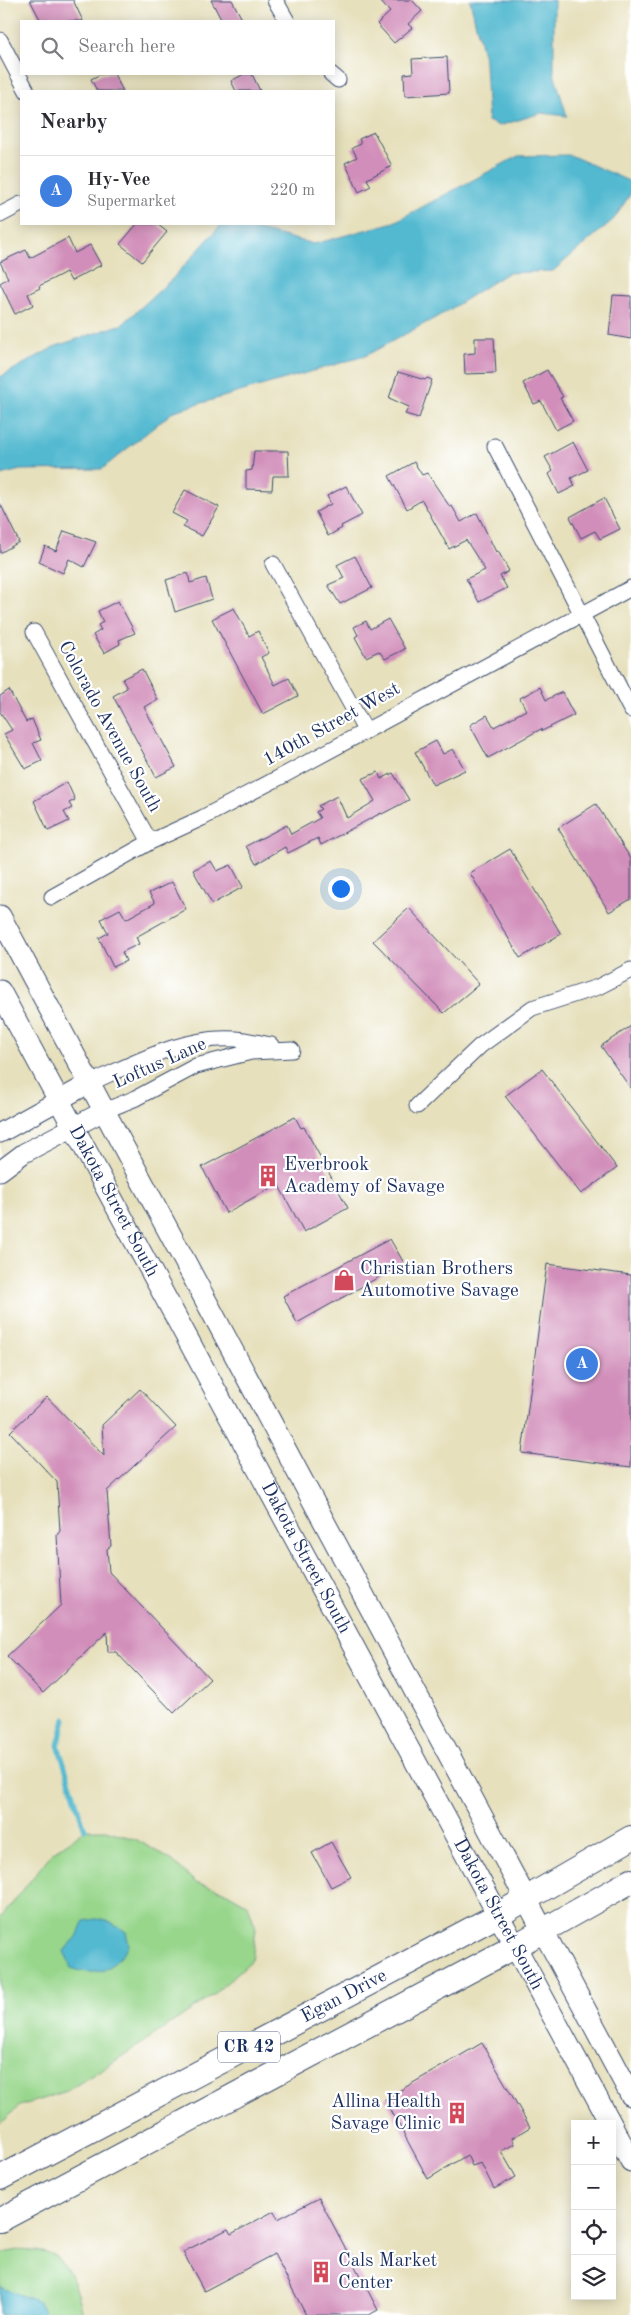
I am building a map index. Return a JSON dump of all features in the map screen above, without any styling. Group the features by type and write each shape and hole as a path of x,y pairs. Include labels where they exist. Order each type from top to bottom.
{"highway":[{"name":"Egan Drive","path":"0,2178 498,1915 631,1838"},
{"name":"Egan Drive","path":"0,2220 544,1930 631,1881"}],"main road":[{"name":"Dakota Street South","path":"0,916 631,2095"},
{"name":"Dakota Street South","path":"0,991 609,2120"},
{"name":"Dakota Street South","path":"616,2133 631,2161"}],"street":[{"path":"275,0 286,20"},
{"path":"0,40 26,90"},
{"path":"0,215 20,205"},
{"path":"495,446 631,710"},
{"path":"273,564 365,730"},
{"name":"140th Street West","path":"52,897 150,842 219,809 631,588"},
{"name":"Colorado Avenue South","path":"34,632 150,842"},
{"path":"417,1106 480,1046 532,1008 598,987 631,970"},
{"name":"Loftus Lane","path":"90,1083 172,1048 204,1040 236,1039 274,1046"},
{"name":"Loftus Lane","path":"104,1111 136,1098 196,1066 251,1052 292,1050"},
{"path":"0,1133 90,1083"},
{"path":"0,1170 24,1153 104,1111"}],"green space":[{"path":"85,1830 106,1830 137,1840 173,1861 196,1883 222,1890 248,1905 256,1929 252,1960 212,1996 115,2061 67,2091 20,2106 0,2124 0,1919 52,1853","holes":["77,1937 121,1957 111,1964 64,1951"]},
{"path":"17,2250 44,2252 58,2259 72,2278 83,2315 0,2315 0,2254"}],"water":[{"path":"470,0 554,0 554,73 567,116 541,113 499,126 488,121 485,63"},
{"path":"570,155 631,182 631,193 614,219 553,271 507,273 446,312 365,356 174,411 102,469 21,470 0,475 0,377 56,346 123,324 173,278 221,225 240,225 314,244 394,222 518,156"},
{"path":"96,1919 111,1922 126,1932 129,1945 117,1961 104,1970 90,1972 71,1968 64,1951 77,1937 84,1921"},
{"path":"0,2287 39,2302 45,2313 43,2315 0,2315"}],"building":[{"path":"30,0 73,0 83,20 40,20"},
{"path":"211,0 232,0 242,20 221,20"},
{"path":"379,0 412,0 422,11 408,24 412,28 394,43 377,24 390,12"},
{"path":"447,57 449,93 405,96 404,74 413,73 412,59"},
{"path":"99,75 115,75 122,90 96,90 91,79"},
{"path":"242,75 252,75 260,90 236,90 231,81"},
{"path":"374,132 392,166 367,179 371,186 359,192 345,163 357,157 352,148 361,144 359,139"},
{"path":"136,225 158,225 167,232 142,262 120,244"},
{"path":"68,238 75,253 90,245 101,265 71,281 66,272 39,286 40,288 28,294 33,305 15,314 0,283 8,278 0,262 26,250 30,258"},
{"path":"613,295 631,296 631,339 609,335"},
{"path":"475,338 494,338 496,373 465,374 464,354 475,353"},
{"path":"547,370 563,397 560,398 573,421 556,430 541,401 534,404 523,383"},
{"path":"398,372 425,380 427,378 432,380 419,418 405,414 409,407 389,398"},
{"path":"573,442 588,470 571,478 575,486 559,494 549,474 553,471 545,457"},
{"path":"254,451 288,451 289,476 273,476 272,490 246,489 246,471 252,470"},
{"path":"414,462 422,475 427,473 450,507 452,506 461,522 477,513 496,552 498,551 509,571 500,576 507,588 479,602 466,579 485,570 466,540 449,549 422,500 407,509 389,476"},
{"path":"346,486 362,515 341,526 342,528 328,536 316,512 331,504 327,496"},
{"path":"185,490 219,507 202,536 183,527 187,521 172,513"},
{"path":"604,498 620,529 600,539 595,531 581,538 570,517"},
{"path":"0,503 19,542 0,553"},
{"path":"64,531 96,542 84,567 69,559 63,573 39,562 45,546 56,551"},
{"path":"355,556 372,588 340,604 328,585 344,578 337,565"},
{"path":"188,573 190,583 206,578 212,599 175,612 166,580"},
{"path":"118,601 135,633 119,640 120,644 104,653 93,635 101,630 98,625 103,622 98,611"},
{"path":"234,608 249,636 258,631 269,653 261,657 275,685 289,678 298,696 263,714 212,619"},
{"path":"388,619 405,649 385,659 379,651 366,657 355,637 358,635 354,627 366,621 370,629"},
{"path":"142,669 158,700 144,707 176,767 156,777 113,696 127,688 122,679"},
{"path":"540,687 546,700 562,692 574,715 542,731 541,729 488,758 470,725 487,715 494,727 526,710 520,698"},
{"path":"9,690 26,722 32,719 41,740 33,743 42,761 25,769 4,734 12,730 0,712 0,696"},
{"path":"436,741 443,754 453,749 465,770 433,785 415,752"},
{"path":"378,772 381,779 393,773 409,800 321,845 318,838 288,853 285,847 256,864 246,846 287,825 291,834 320,818 316,812 321,809 318,806 337,796 347,818 375,801 362,779"},
{"path":"67,782 75,800 69,803 72,808 64,812 69,821 48,831 34,801"},
{"path":"596,804 631,859 631,899 609,912 558,828"},
{"path":"510,849 561,934 520,958 470,873"},
{"path":"211,861 217,871 231,865 243,887 212,904 193,870"},
{"path":"172,882 186,909 136,937 139,944 122,952 126,961 113,967 99,938 108,933 101,919 120,909 126,919 155,903 149,893"},
{"path":"409,908 479,984 444,1013 373,941"},
{"path":"631,1026 631,1089 601,1046"},
{"path":"542,1069 617,1168 581,1194 505,1096"},
{"name":"Everbrook Academy of Savage","path":"295,1117 301,1128 304,1127 348,1208 304,1232 278,1184 226,1213 202,1167"},
{"name":"Christian Brothers Automotive Savage","path":"390,1239 404,1263 297,1323 283,1296"},
{"path":"547,1264 631,1275 631,1467 522,1453"},
{"path":"140,1389 176,1427 107,1491 111,1546 107,1549 109,1572 210,1679 174,1713 116,1652 108,1652 107,1632 43,1693 7,1656 61,1605 57,1535 60,1531 57,1482 10,1432 47,1397 104,1456 102,1425"},
{"path":"331,1842 351,1877 331,1887 312,1853"},
{"name":"Allina Health Savage Clinic","path":"482,2043 530,2127 512,2138 515,2144 501,2151 516,2177 494,2189 481,2163 472,2166 467,2155 428,2179 385,2099"},
{"name":"Cals Market Center","path":"319,2198 378,2310 369,2315 306,2315 274,2254 204,2291 183,2252 228,2229 231,2234 274,2211 278,2219"}],"waterway":[{"path":"65,1719 58,1745 85,1830"}],"place":[{"name":"Everbrook Academy of Savage","path":"268,1176"},
{"name":"Christian Brothers Automotive Savage","path":"344,1280"},
{"name":"Hy-Vee","path":"582,1364"},
{"name":"Allina Health Savage Clinic","path":"457,2113"},
{"name":"Cals Market Center","path":"321,2272"}]}
